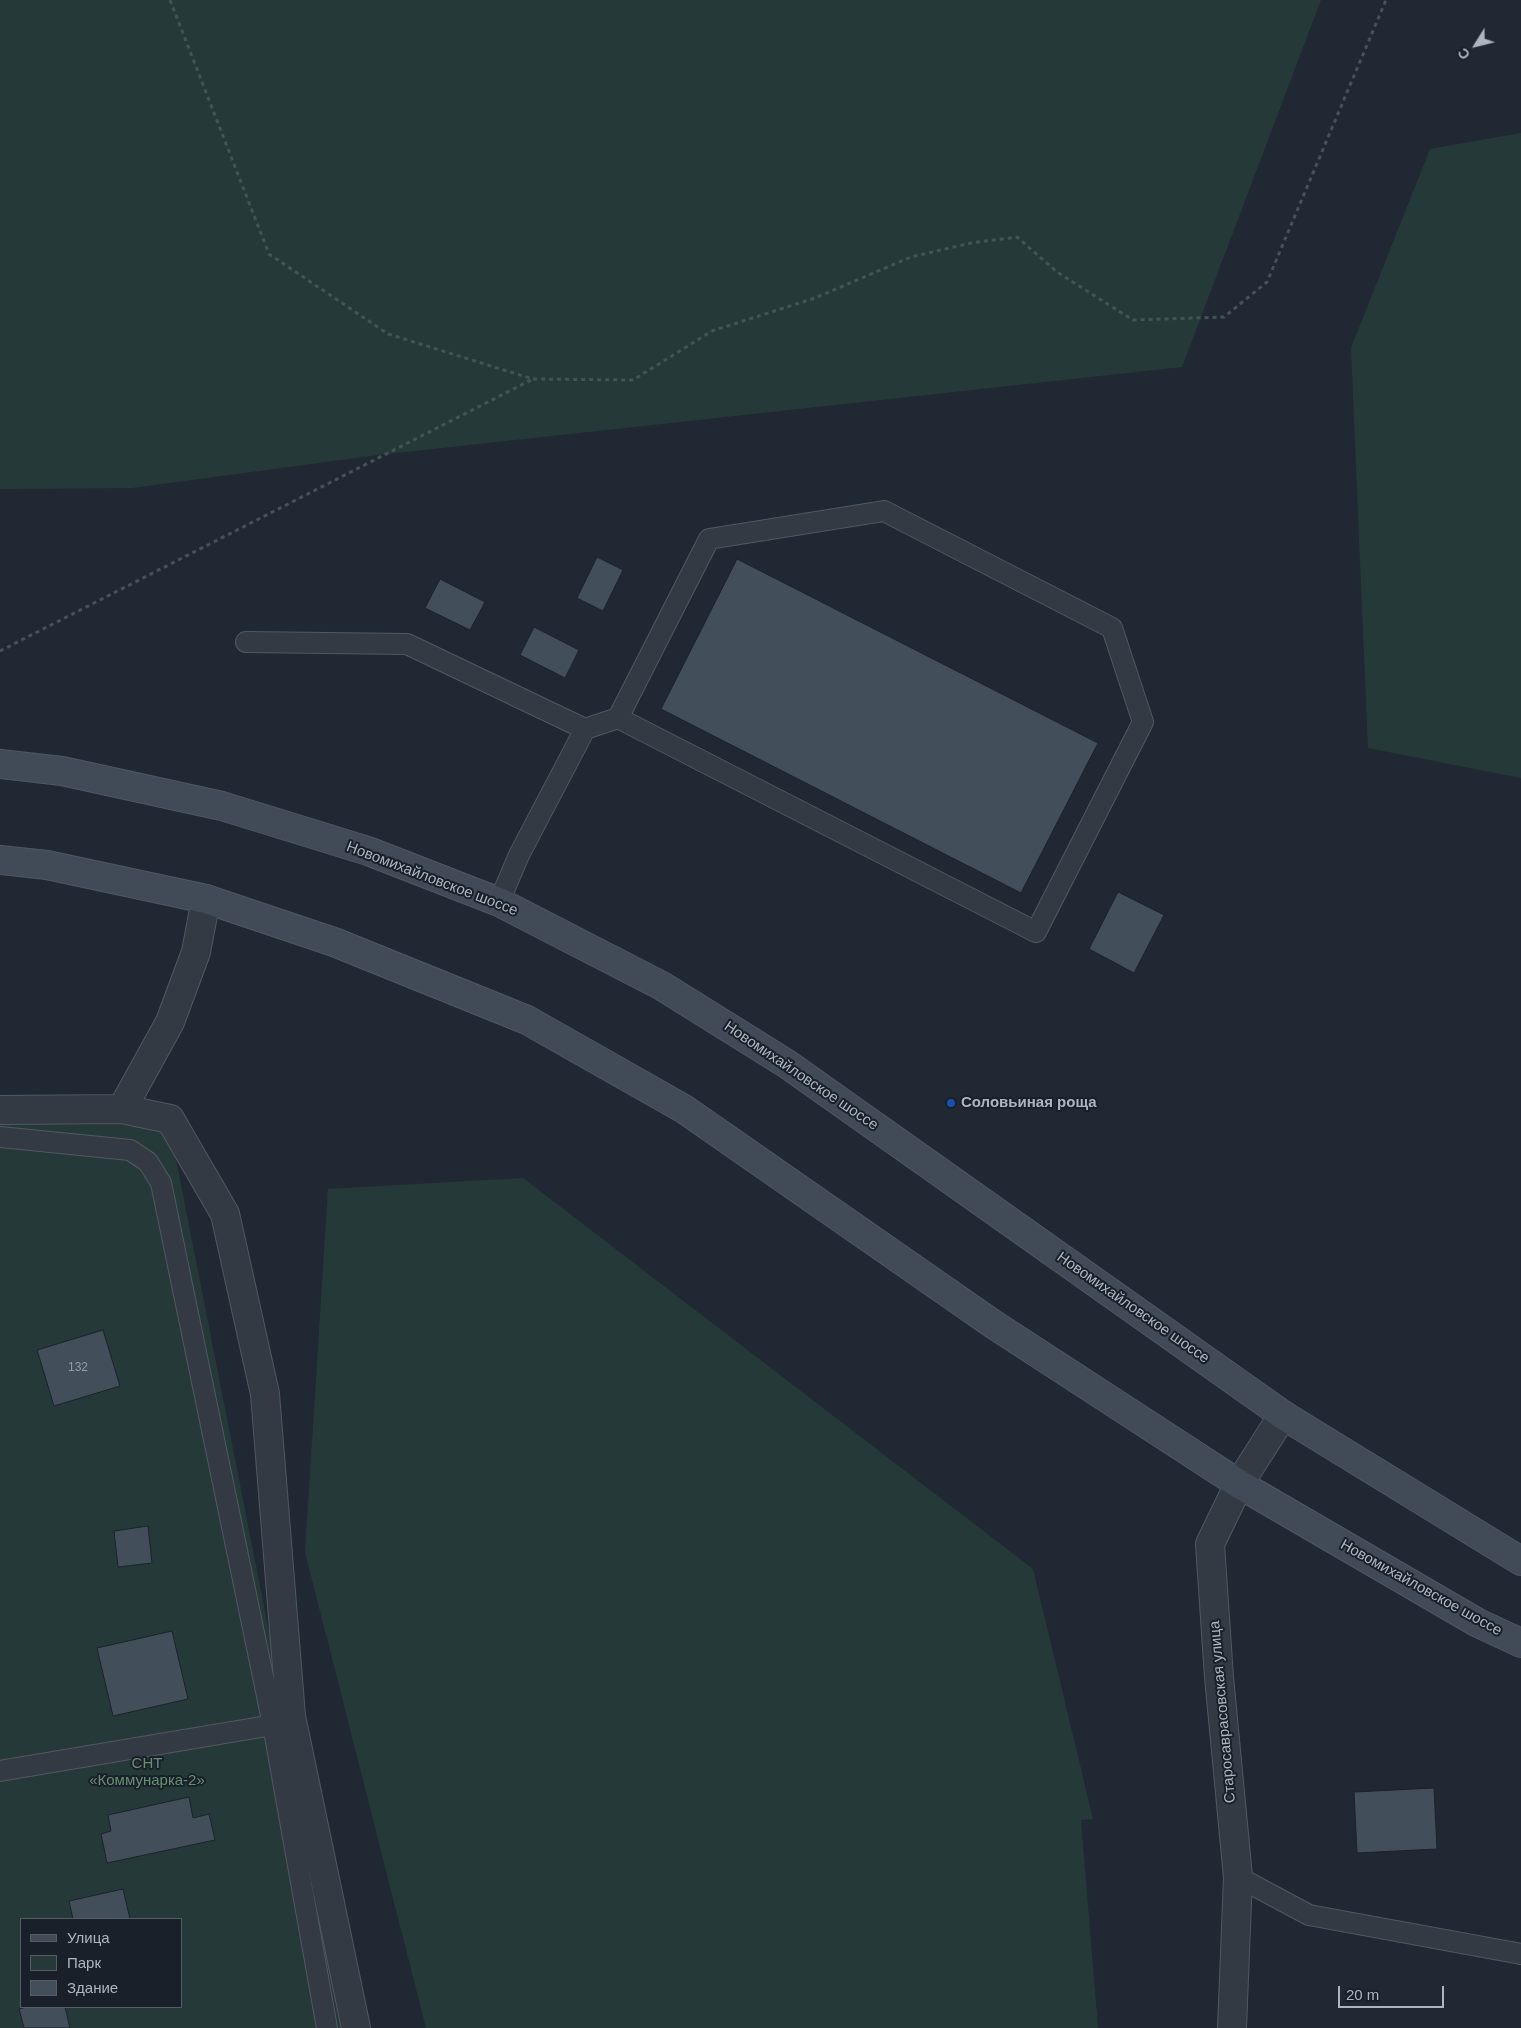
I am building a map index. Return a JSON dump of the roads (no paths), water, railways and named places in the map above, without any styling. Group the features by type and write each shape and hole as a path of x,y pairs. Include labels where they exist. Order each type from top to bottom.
{"street":[{"name":"Новомихайловское шоссе","path":"0,764 62,771 222,806 368,851 498,902 662,986 787,1064 1283,1415 1521,1561"},
{"name":"Новомихайловское шоссе","path":"0,860 47,865 206,899 334,942 527,1020 684,1109 993,1324 1239,1484 1478,1623 1521,1643"},
{"path":"122,1109 170,1022 196,952 206,899"},
{"path":"0,1110 122,1109 170,1119 225,1214 265,1394 291,1716 356,2028"},
{"name":"Старосаврасовская улица","path":"1232,2028 1238,1877 1219,1677 1210,1544 1239,1484 1283,1415"}],"lane":[{"path":"246,642 407,644 584,729 618,718 1036,932 1143,722 1112,628 884,511 709,539 618,718"},
{"path":"498,902 519,855 584,729"},
{"path":"0,1137 130,1150 148,1162 161,1183 273,1725 327,2028"},
{"path":"0,1771 273,1725"},
{"path":"1238,1877 1309,1914 1521,1954"}],"place":[{"name":"Соловьиная роща","path":"951,1103"}],"park label":[{"name":"СНТ «Коммунарка-2»","path":"147,1772"}]}
